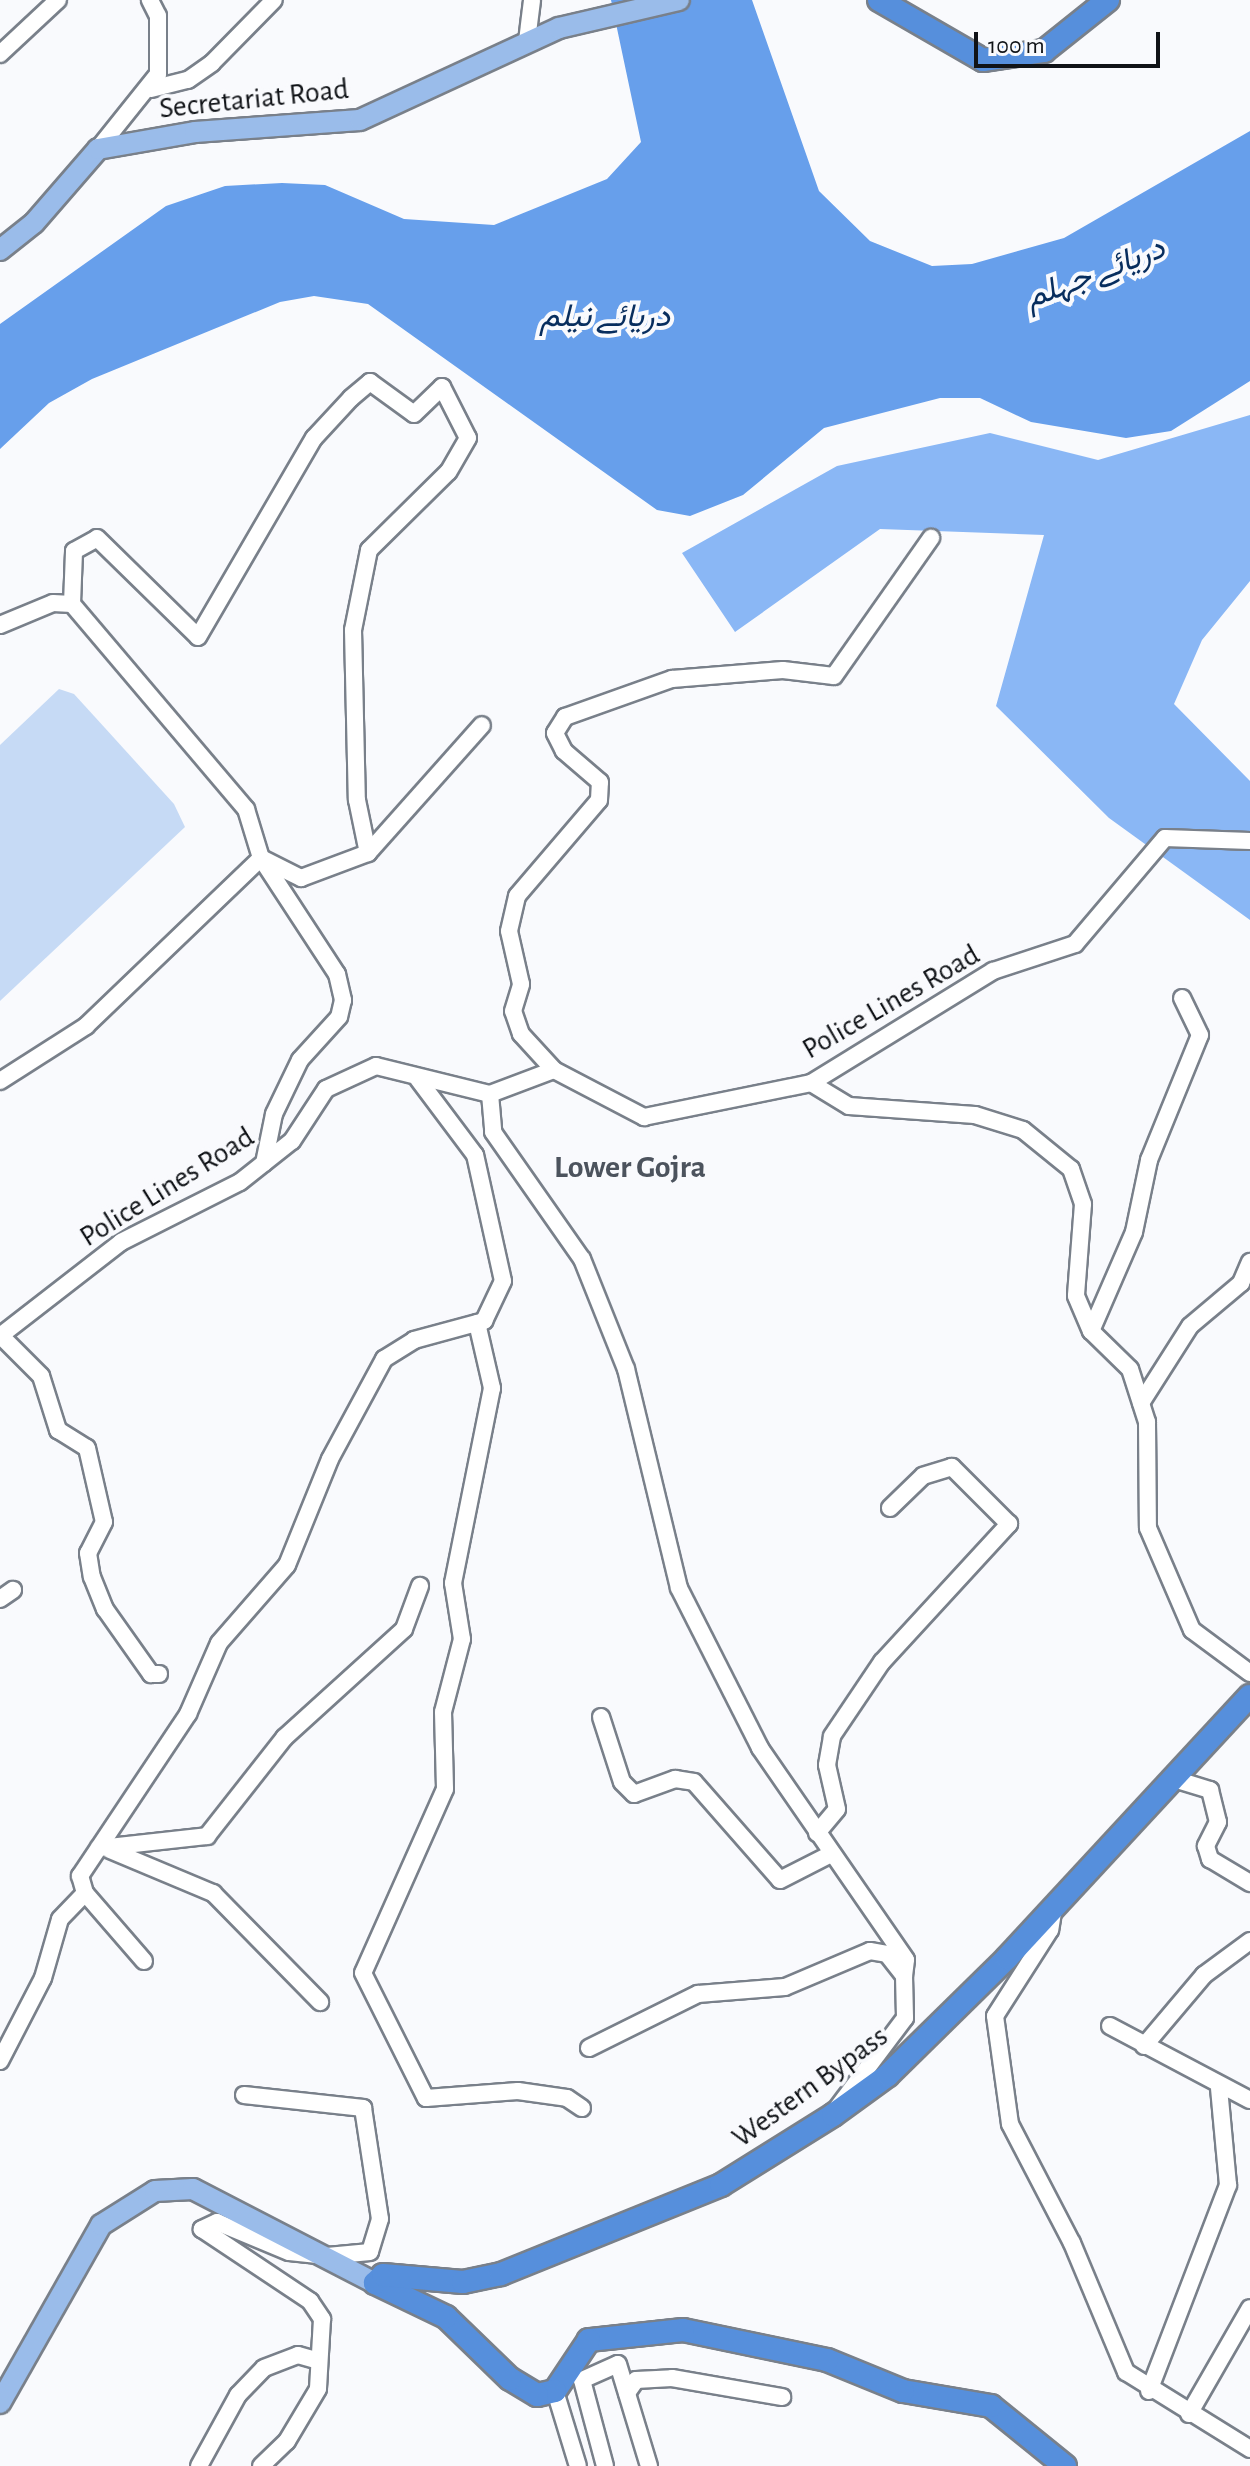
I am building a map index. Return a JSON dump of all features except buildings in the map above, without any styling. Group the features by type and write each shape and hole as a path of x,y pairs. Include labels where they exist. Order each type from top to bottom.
{"highway":[{"path":"879,0 983,60 1044,51 1108,0"},
{"name":"Western Bypass","path":"375,2283 383,2275 463,2282 501,2274 721,2185 833,2115 939,2026 1007,1958 1250,1696"},
{"path":"375,2283 446,2317 524,2388 555,2391 589,2340 704,2333 827,2360 903,2391 991,2406 1065,2466"}],"main road":[{"name":"Secretariat Road","path":"98,149 195,132 360,120 559,28 679,0"},
{"path":"0,250 34,223 98,149"},
{"path":"0,2403 101,2225 155,2191 193,2189 375,2283"}],"street":[{"path":"0,54 58,0"},
{"path":"98,149 151,89 160,51 150,0"},
{"path":"151,89 188,80 212,63 274,0"},
{"path":"527,41 532,0"},
{"path":"264,1163 274,1114 300,1060 339,1017 343,1000 337,974 261,858 246,809 72,604 74,551 97,538 198,637 314,438 351,398 370,382 414,414 442,387 468,438 448,472 369,550 353,630 357,800 368,853"},
{"name":"Police Lines Road","path":"931,538 834,676 783,670 672,679 565,717 555,733 564,751 600,782 599,800 517,896 509,931 521,984 513,1011 521,1034 554,1070 644,1117 811,1083 993,971 1075,944 1165,838 1250,841"},
{"path":"0,624 53,603 72,604"},
{"path":"261,858 301,878 368,853 482,725"},
{"path":"0,1081 86,1026 261,858"},
{"path":"1091,1331 1134,1232 1149,1160 1200,1035 1182,998"},
{"name":"Police Lines Road","path":"0,1335 121,1242 264,1163 292,1141 326,1089 376,1066 418,1079 490,1094"},
{"path":"554,1070 490,1094 493,1132 582,1259 626,1369 679,1588 760,1748 906,1960 905,2018 833,2115"},
{"path":"144,1961 85,1893 80,1876 188,1714 219,1643 287,1565 330,1459 384,1359 414,1340 477,1323 503,1281 475,1155 418,1079"},
{"path":"811,1083 849,1106 975,1115 1023,1130 1071,1169 1083,1204 1076,1296 1091,1331 1130,1369 1141,1403 1148,1528 1192,1630 1250,1673"},
{"path":"1141,1403 1182,1336 1241,1283 1250,1262"},
{"path":"477,1323 492,1388 453,1583 462,1639 443,1712 445,1789 363,1973 426,2098 518,2091 567,2098 582,2108"},
{"path":"0,1335 41,1376 58,1430 87,1448 104,1522 88,1553 92,1577 105,1609 151,1674 159,1674"},
{"path":"817,1833 837,1809 827,1765 832,1736 882,1662 1009,1524 952,1467 923,1476 890,1508"},
{"path":"99,1848 207,1836 284,1738 404,1629 420,1586"},
{"path":"601,1717 622,1782 634,1794 675,1779 694,1782 780,1880 831,1854"},
{"path":"1174,1779 1210,1790 1218,1822 1206,1846 1210,1859 1250,1883"},
{"path":"99,1848 213,1893 320,2002"},
{"path":"0,2061 43,1978 60,1919 85,1893"},
{"path":"1054,1904 1050,1930 995,2016 998,2066 1010,2124 1072,2243 1102,2327 1126,2372 1149,2391 1250,2449"},
{"path":"1144,2046 1204,1975 1250,1941"},
{"path":"589,2048 698,1994 785,1987 870,1951 887,1954 904,1976"},
{"path":"1110,2026 1219,2088 1250,2100"},
{"path":"1149,2391 1228,2185 1219,2088"},
{"path":"244,2095 363,2108 380,2237 370,2252 327,2256 289,2252 239,2226 217,2222 202,2229 310,2301 322,2319 318,2389 300,2424 261,2466"},
{"path":"1189,2414 1250,2308"},
{"path":"199,2466 238,2395 264,2368 298,2355 319,2361"},
{"path":"605,2466 582,2380 618,2364 649,2466"},
{"path":"627,2393 636,2380 672,2378 782,2397"},
{"path":"555,2391 578,2466"}],"shaded area":[{"path":"1250,415 1250,581 1202,640 1174,704 1250,781 1250,920 1109,818 996,706 1044,535 880,529 735,632 682,553 837,466 990,433 1098,460"},
{"path":"59,689 74,694 174,804 185,827 0,1001 0,745"}],"water":[{"path":"611,0 752,0 819,191 870,241 932,266 972,264 1064,238 1250,131 1250,381 1171,431 1126,438 1031,422 980,398 940,398 824,428 743,495 690,516 657,510 368,304 314,296 280,302 92,379 49,403 0,449 0,324 166,206 225,186 282,183 325,185 404,219 494,225 607,179 641,142"}],"district":[{"name":"Lower Gojra","path":"630,1167"}],"water label":[{"name":"دریائے جہلم","path":"1095,273"},
{"name":"دریائے نیلم","path":"605,316"}]}
